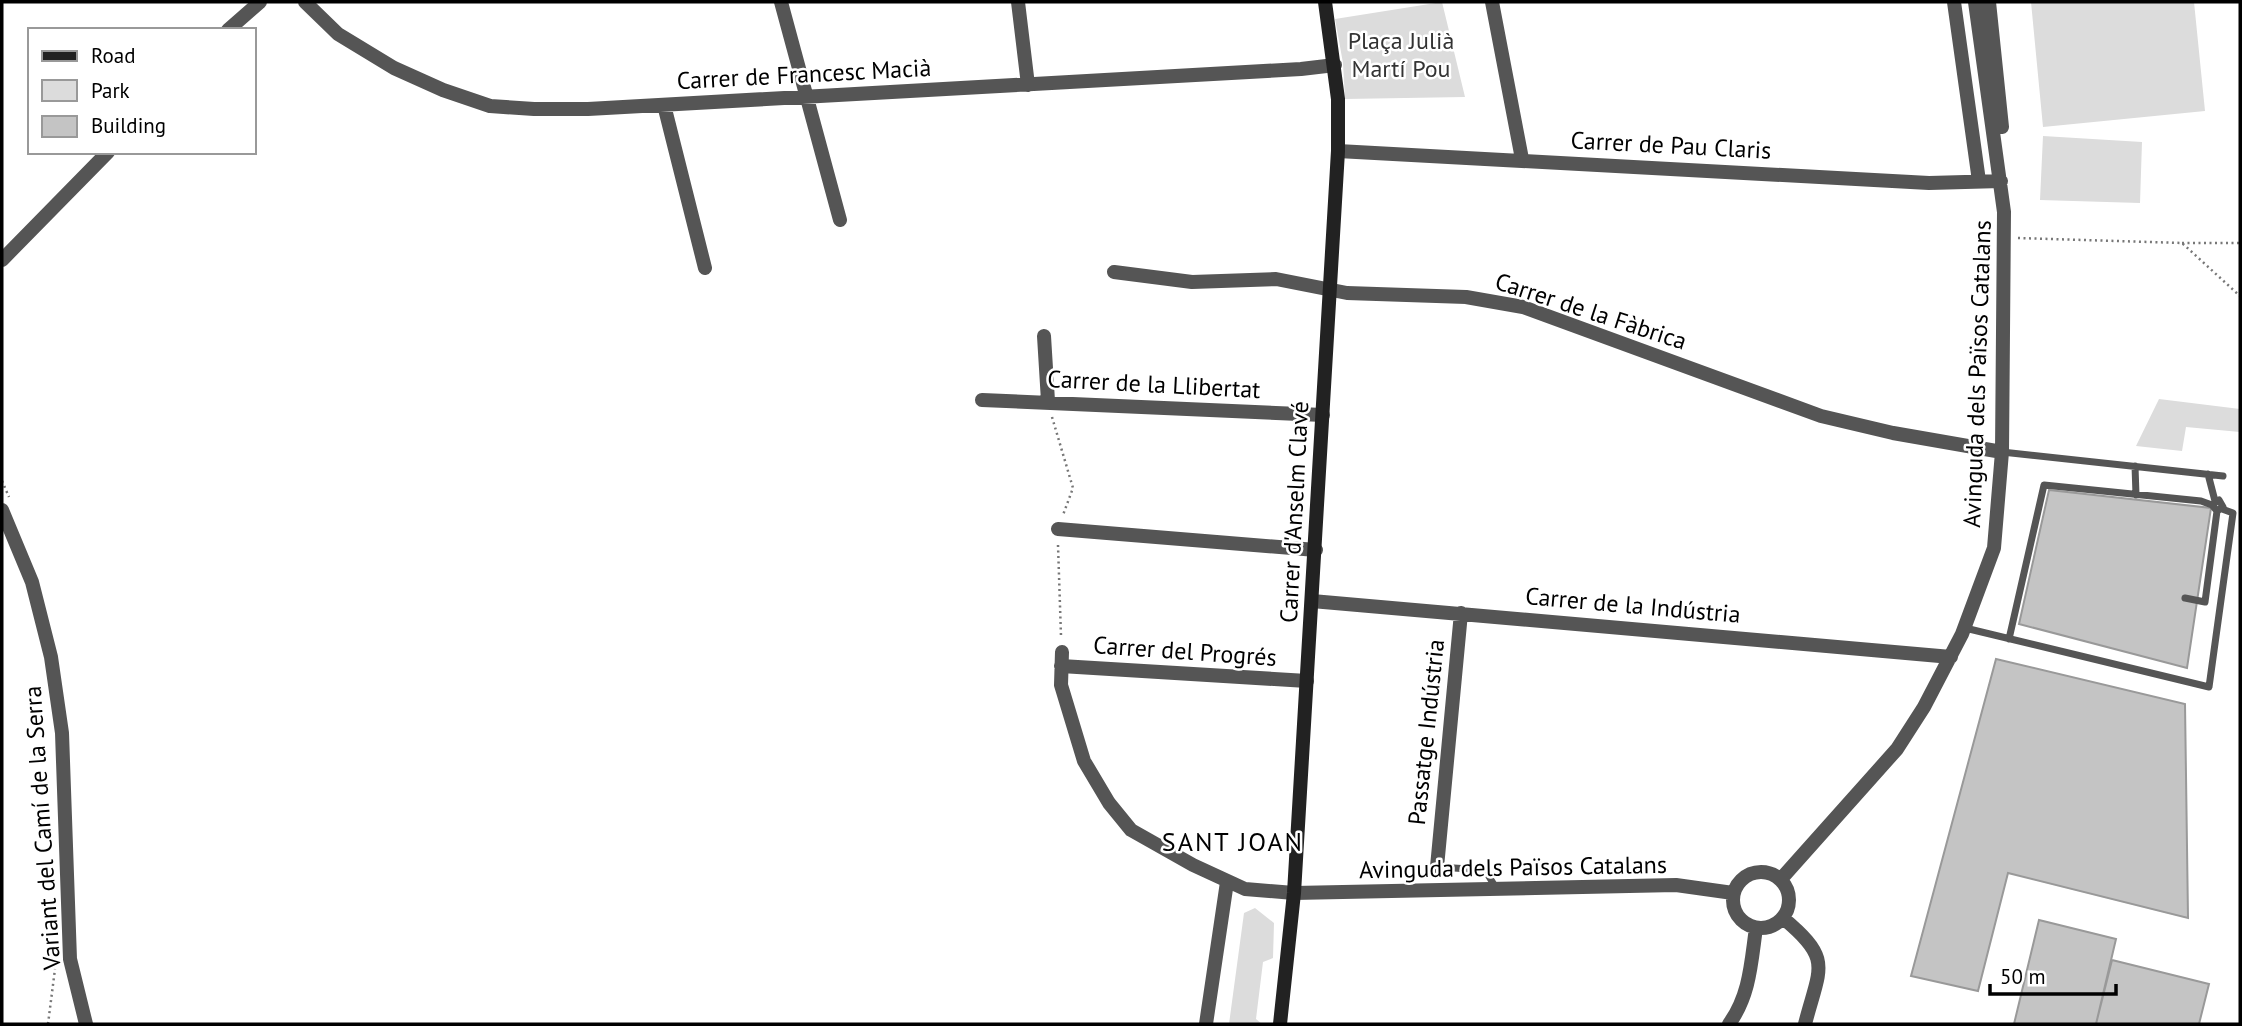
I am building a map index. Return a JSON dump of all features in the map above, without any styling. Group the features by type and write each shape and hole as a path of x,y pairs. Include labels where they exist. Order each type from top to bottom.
{"street":[{"path":"230,28 260,2"},
{"name":"Carrer de Francesc Macià","path":"305,2 338,34 394,68 443,90 490,106 534,109 664,105 1335,65"},
{"path":"781,2 840,220"},
{"path":"1018,2 1028,85"},
{"name":"Carrer d'Anselm Clavé","path":"1280,1024 1294,893 1338,151 1335,65 1325,2"},
{"path":"1492,2 1522,159"},
{"path":"1954,2 1979,181"},
{"name":"Avinguda dels Països Catalans","path":"1781,879 1897,748 1924,707 1951,657 1994,548 2002,452 2004,238 2001,181 1975,2"},
{"name":"Avinguda dels Països Catalans","path":"1989,2 2005,158 2001,181"},
{"path":"664,105 705,268"},
{"name":"Carrer de Pau Claris","path":"1338,151 1929,183 2001,181"},
{"path":"2,260 106,154"},
{"name":"Carrer de la Fàbrica","path":"1114,272 1178,281 1276,279 1347,293 1494,300 1523,307 1821,416 1893,433 2002,452"},
{"path":"1044,336 1048,401"},
{"name":"Carrer de la Llibertat","path":"982,400 1323,415"},
{"name":"Variant del Camí de la Serra","path":"2,510 33,582 51,657 62,733 70,959 86,1024"},
{"path":"1058,529 1315,550"},
{"name":"Carrer de la Indústria","path":"1312,601 1951,657"},
{"name":"Passatge Indústria","path":"1437,867 1461,613"},
{"name":"Avinguda dels Països Catalans","path":"1061,659 1062,685 1084,761 1109,803 1131,830 1245,889 1294,893 1676,886 1733,893"},
{"name":"Carrer del Progrés","path":"1061,659 1307,681"},
{"path":"1753,872 1768,872 1781,879 1790,900 1783,918 1776,924 1756,928 1745,923 1736,914 1733,893 1741,880 1753,872"},
{"path":"1206,1024 1227,882"},
{"path":"1783,918 1814,946 1818,958 1819,971 1805,1024"},
{"path":"1729,1024 1741,1007 1748,989 1756,928"}],"lane":[{"path":"2002,452 2223,476"},
{"path":"2135,467 2136,495"},
{"path":"2185,598 2205,601 2217,506 2208,474"},
{"path":"1964,627 2009,639 2209,687 2233,513 2217,506 2044,485 2009,639"},
{"name":"Passatge Indústria","path":"1437,867 1485,870 1497,891"}],"path":[{"path":"2004,238 2240,243"},
{"path":"2182,243 2240,296"},
{"path":"48,1024 57,963"}],"green space":[{"name":"Plaça Julià Martí Pou","path":"1442,2 1465,97 1345,99 1343,63 1335,19"},
{"path":"2031,2 2194,2 2205,111 2043,127"},
{"path":"2043,136 2142,142 2140,203 2040,200"},
{"path":"2159,399 2240,409 2240,432 2186,427 2182,451 2136,446"},
{"path":"1255,908 1274,923 1273,958 1263,962 1256,1019 1262,1024 1229,1024 1244,913"}],"building":[{"path":"2049,490 2211,508 2187,668 2019,624"},
{"path":"1996,659 2185,704 2188,918 2008,873 1978,991 1911,976"},
{"path":"2039,920 2116,939 2096,1024 2014,1024"},
{"path":"2112,960 2209,984 2199,1024 2096,1024"}],"district":[{"name":"SANT JOAN","path":"1233,841"}]}
